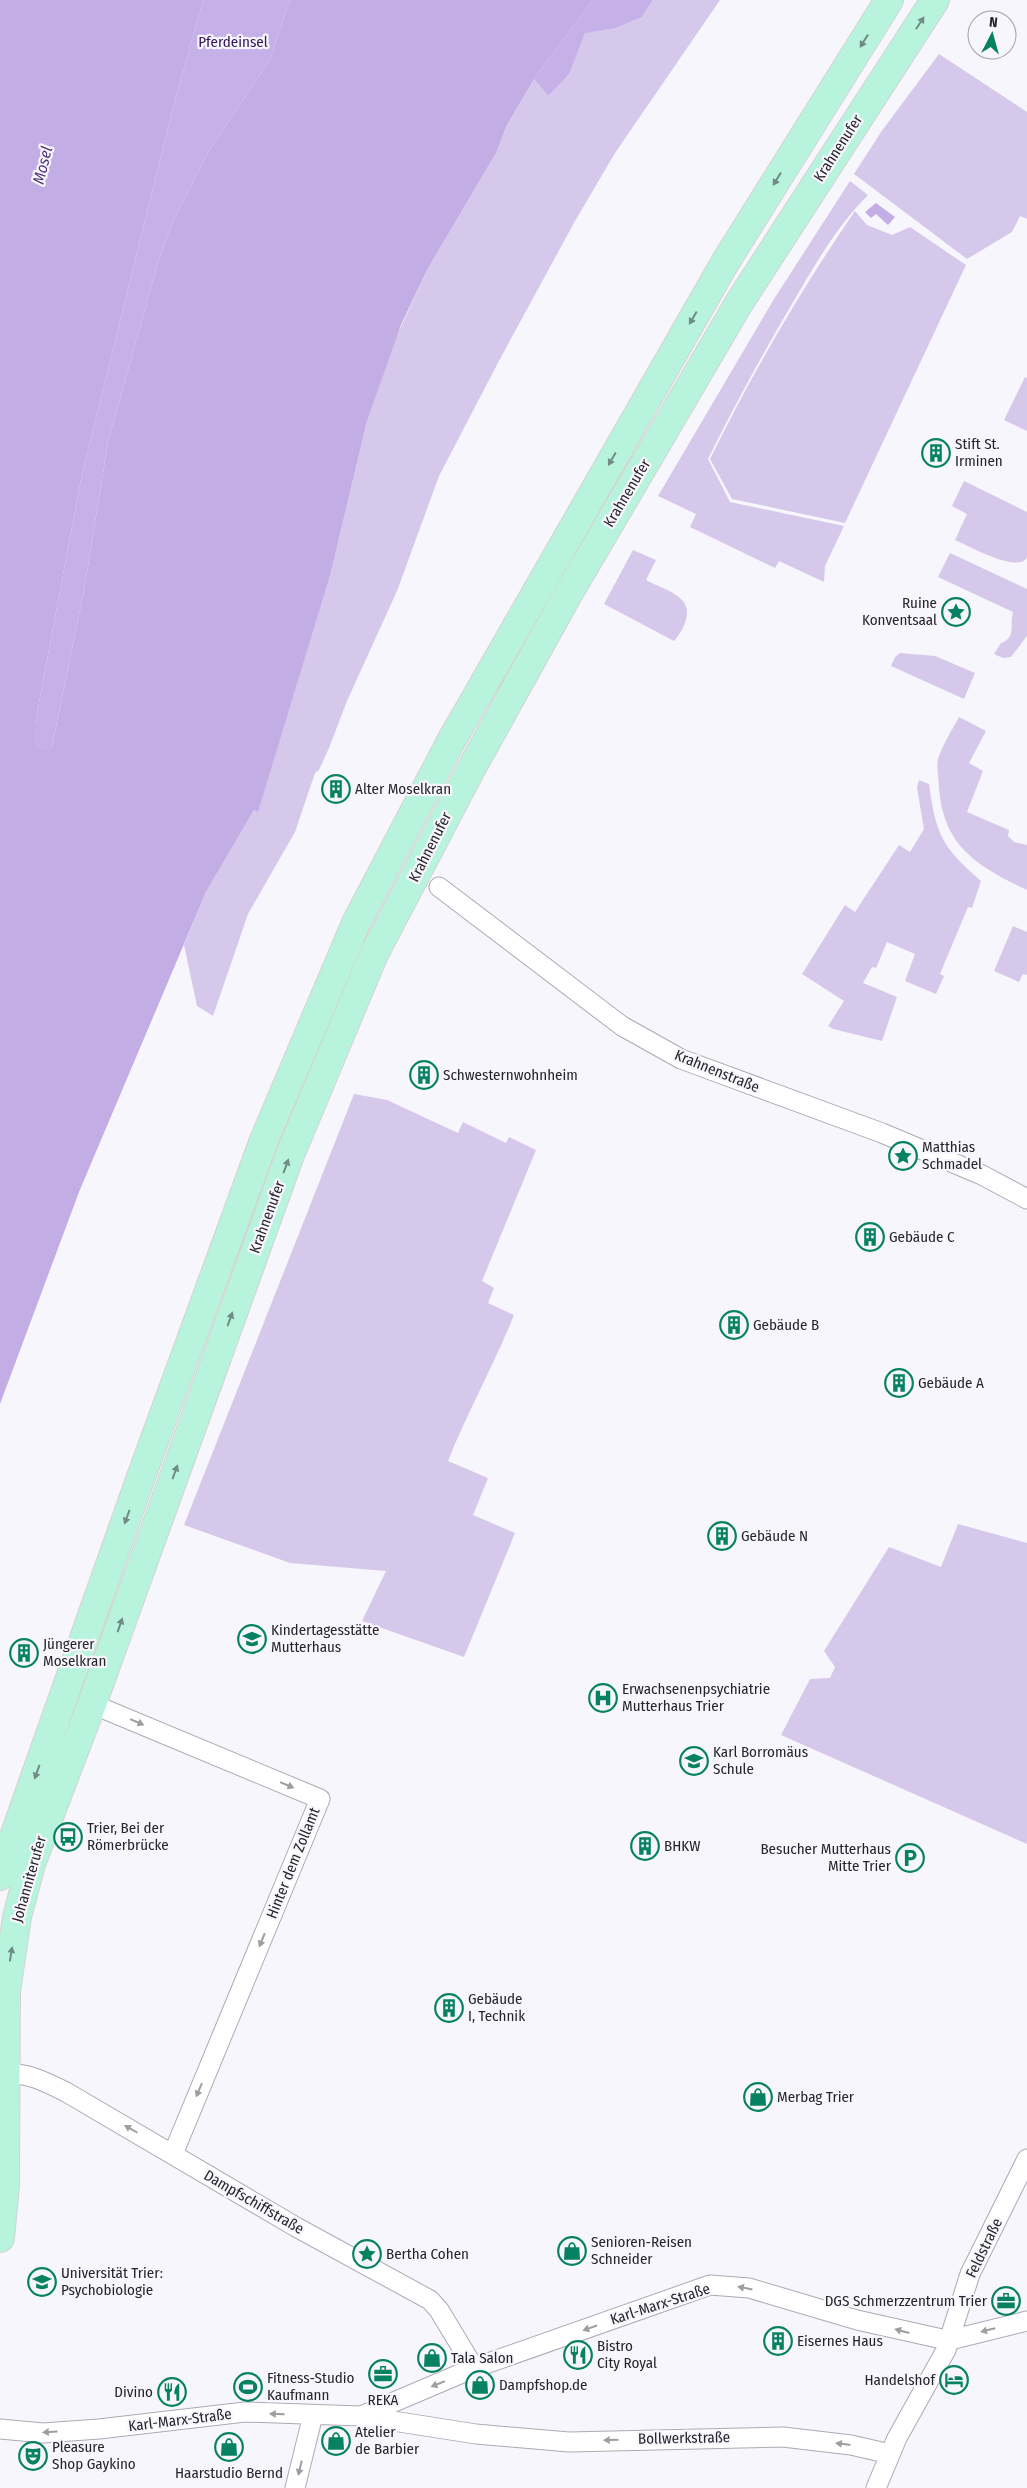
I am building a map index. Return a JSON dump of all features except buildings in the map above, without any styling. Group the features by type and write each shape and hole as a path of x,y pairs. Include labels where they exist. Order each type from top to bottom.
{"main road":[{"name":"Krahnenufer","path":"54,1726 264,1140 356,923 450,743 717,278 890,0"},
{"name":"Krahnenufer","path":"80,1736 290,1155 374,954 470,771 604,532 739,303 935,0"},
{"path":"83,1641 81,1687 85,1698 92,1704"},
{"name":"Johanniterufer","path":"0,1876 54,1726"},
{"name":"Johanniterufer","path":"0,2238 5,2185 2,2073 6,1991 17,1916 45,1823 80,1736"}],"street":[{"name":"Krahnenstraße","path":"439,887 622,1026 681,1059 882,1133 982,1175 1027,1199"},
{"name":"Hinter dem Zollamt","path":"92,1704 320,1799 173,2154"},
{"name":"Dampfschiffstraße","path":"2,2073 22,2073 35,2076 173,2154 288,2223 430,2300 439,2310 474,2368"},
{"name":"Feldstraße","path":"876,2488 890,2454 946,2350 970,2274 1027,2159"},
{"name":"Karl-Marx-Straße","path":"361,2416 474,2368 710,2285 749,2288 857,2320 910,2333 950,2340 1027,2321"},
{"name":"Karl-Marx-Straße","path":"0,2429 43,2433 98,2430 245,2412 361,2416 476,2434"},
{"path":"295,2488 313,2415"},
{"name":"Bollwerkstraße","path":"476,2434 569,2442 783,2437 851,2445 890,2454"}],"shaded area":[{"path":"653,0 720,0 615,153 575,221 439,476 397,591 347,701 329,748 319,770 315,773 295,832 248,914 213,1016 197,1006 184,945 206,892 254,810 258,811 330,576 367,421 395,340 427,270 496,153 507,125 534,79 548,96 578,49 585,32 616,28 642,17"},
{"path":"939,54 1027,112 1027,219 1020,216 1012,232 967,259 854,174 881,132"},
{"path":"850,181 868,195 836,233 809,275 748,381 708,459 730,502 844,526 825,566 824,582 779,561 775,568 690,527 696,514 658,496 774,299"},
{"path":"855,211 867,225 892,235 910,227 966,265 845,523 732,499 710,459 778,332 815,271"},
{"path":"1025,377 1027,378 1027,431 1004,420"},
{"path":"964,481 1027,512 1027,558 1021,562 1003,560 955,540 967,514 952,506"},
{"path":"633,550 656,560 646,580 674,594 685,604 687,609 686,621 674,641 604,604"},
{"path":"950,553 1027,589 1027,636 1011,657 1003,658 994,654 1001,643 1011,634 1013,612 938,577"},
{"path":"900,653 935,656 975,673 964,699 891,666 895,657"},
{"path":"959,717 986,731 969,763 983,771 967,812 1009,830 1008,836 1014,842 1027,845 1027,890 979,863 956,841 948,826 942,809 937,762 942,748"},
{"path":"919,780 929,784 938,828 949,849 981,881 972,908 968,907 940,974 944,976 936,994 905,981 915,954 887,942 876,968 872,967 863,983 897,997 882,1041 833,1029 828,1026 844,1001 802,974 845,905 855,912 899,845 910,852 924,829 917,788"},
{"path":"1013,926 1027,932 1027,975 1023,974 1019,982 994,971"},
{"path":"354,1094 387,1100 458,1133 463,1122 506,1143 509,1137 536,1150 482,1281 494,1288 488,1303 514,1315 448,1461 488,1478 473,1515 515,1533 464,1657 362,1621 386,1571 290,1563 184,1525"},
{"path":"958,1524 1027,1543 1027,1844 781,1735 810,1679 830,1678 835,1667 824,1651 889,1547 941,1567"}],"green space":[{"name":"Pferdeinsel","path":"203,0 290,0 270,60 209,151 174,219 159,259 108,442 84,591 52,746 49,749 43,749 35,743 35,724 82,474 175,100"},
{"path":"593,0 653,0 642,17 616,28 585,33 569,74 548,96 534,79"}],"water":[{"name":"Mosel","path":"0,0 203,0 175,100 82,474 35,724 35,743 43,749 48,749 52,746 84,591 108,442 159,259 174,219 209,151 270,60 290,0 593,0 534,79 507,125 496,153 427,270 401,325 367,421 330,576 258,812 254,810 206,892 79,1192 0,1404"},
{"path":"876,203 895,217 888,225 876,214 871,218 865,212"}],"place":[{"name":"Stift St. Irminen","path":"936,453"},
{"name":"Ruine Konventsaal","path":"956,612"},
{"name":"Alter Moselkran","path":"336,789"},
{"name":"Schwesternwohnheim","path":"424,1075"},
{"name":"Matthias Schmadel","path":"903,1156"},
{"name":"Gebäude C","path":"870,1237"},
{"name":"Gebäude B","path":"734,1325"},
{"name":"Gebäude A","path":"899,1383"},
{"name":"Gebäude N","path":"722,1536"},
{"name":"Kindertagesstätte Mutterhaus","path":"252,1639"},
{"name":"Jüngerer Moselkran","path":"24,1653"},
{"name":"Erwachsenenpsychiatrie Mutterhaus Trier","path":"603,1698"},
{"name":"Karl Borromäus Schule","path":"694,1761"},
{"name":"Trier, Bei der Römerbrücke","path":"68,1837"},
{"name":"BHKW","path":"645,1846"},
{"name":"Besucher Mutterhaus Mitte Trier","path":"910,1858"},
{"name":"Gebäude I, Technik","path":"449,2008"},
{"name":"Merbag Trier","path":"758,2097"},
{"name":"Senioren-Reisen Schneider","path":"572,2251"},
{"name":"Bertha Cohen","path":"367,2254"},
{"name":"Universität Trier: Psychobiologie","path":"42,2282"},
{"name":"DGS Schmerzzentrum Trier","path":"1006,2301"},
{"name":"Eisernes Haus","path":"778,2341"},
{"name":"Bistro City Royal","path":"578,2355"},
{"name":"Tala Salon","path":"432,2358"},
{"name":"REKA","path":"383,2374"},
{"name":"Handelshof","path":"954,2380"},
{"name":"Dampfshop.de","path":"480,2385"},
{"name":"Fitness-Studio Kaufmann","path":"248,2387"},
{"name":"Divino","path":"172,2392"},
{"name":"Atelier de Barbier","path":"336,2441"},
{"name":"Haarstudio Bernd","path":"229,2447"},
{"name":"Pleasure Shop Gaykino","path":"33,2456"}]}
